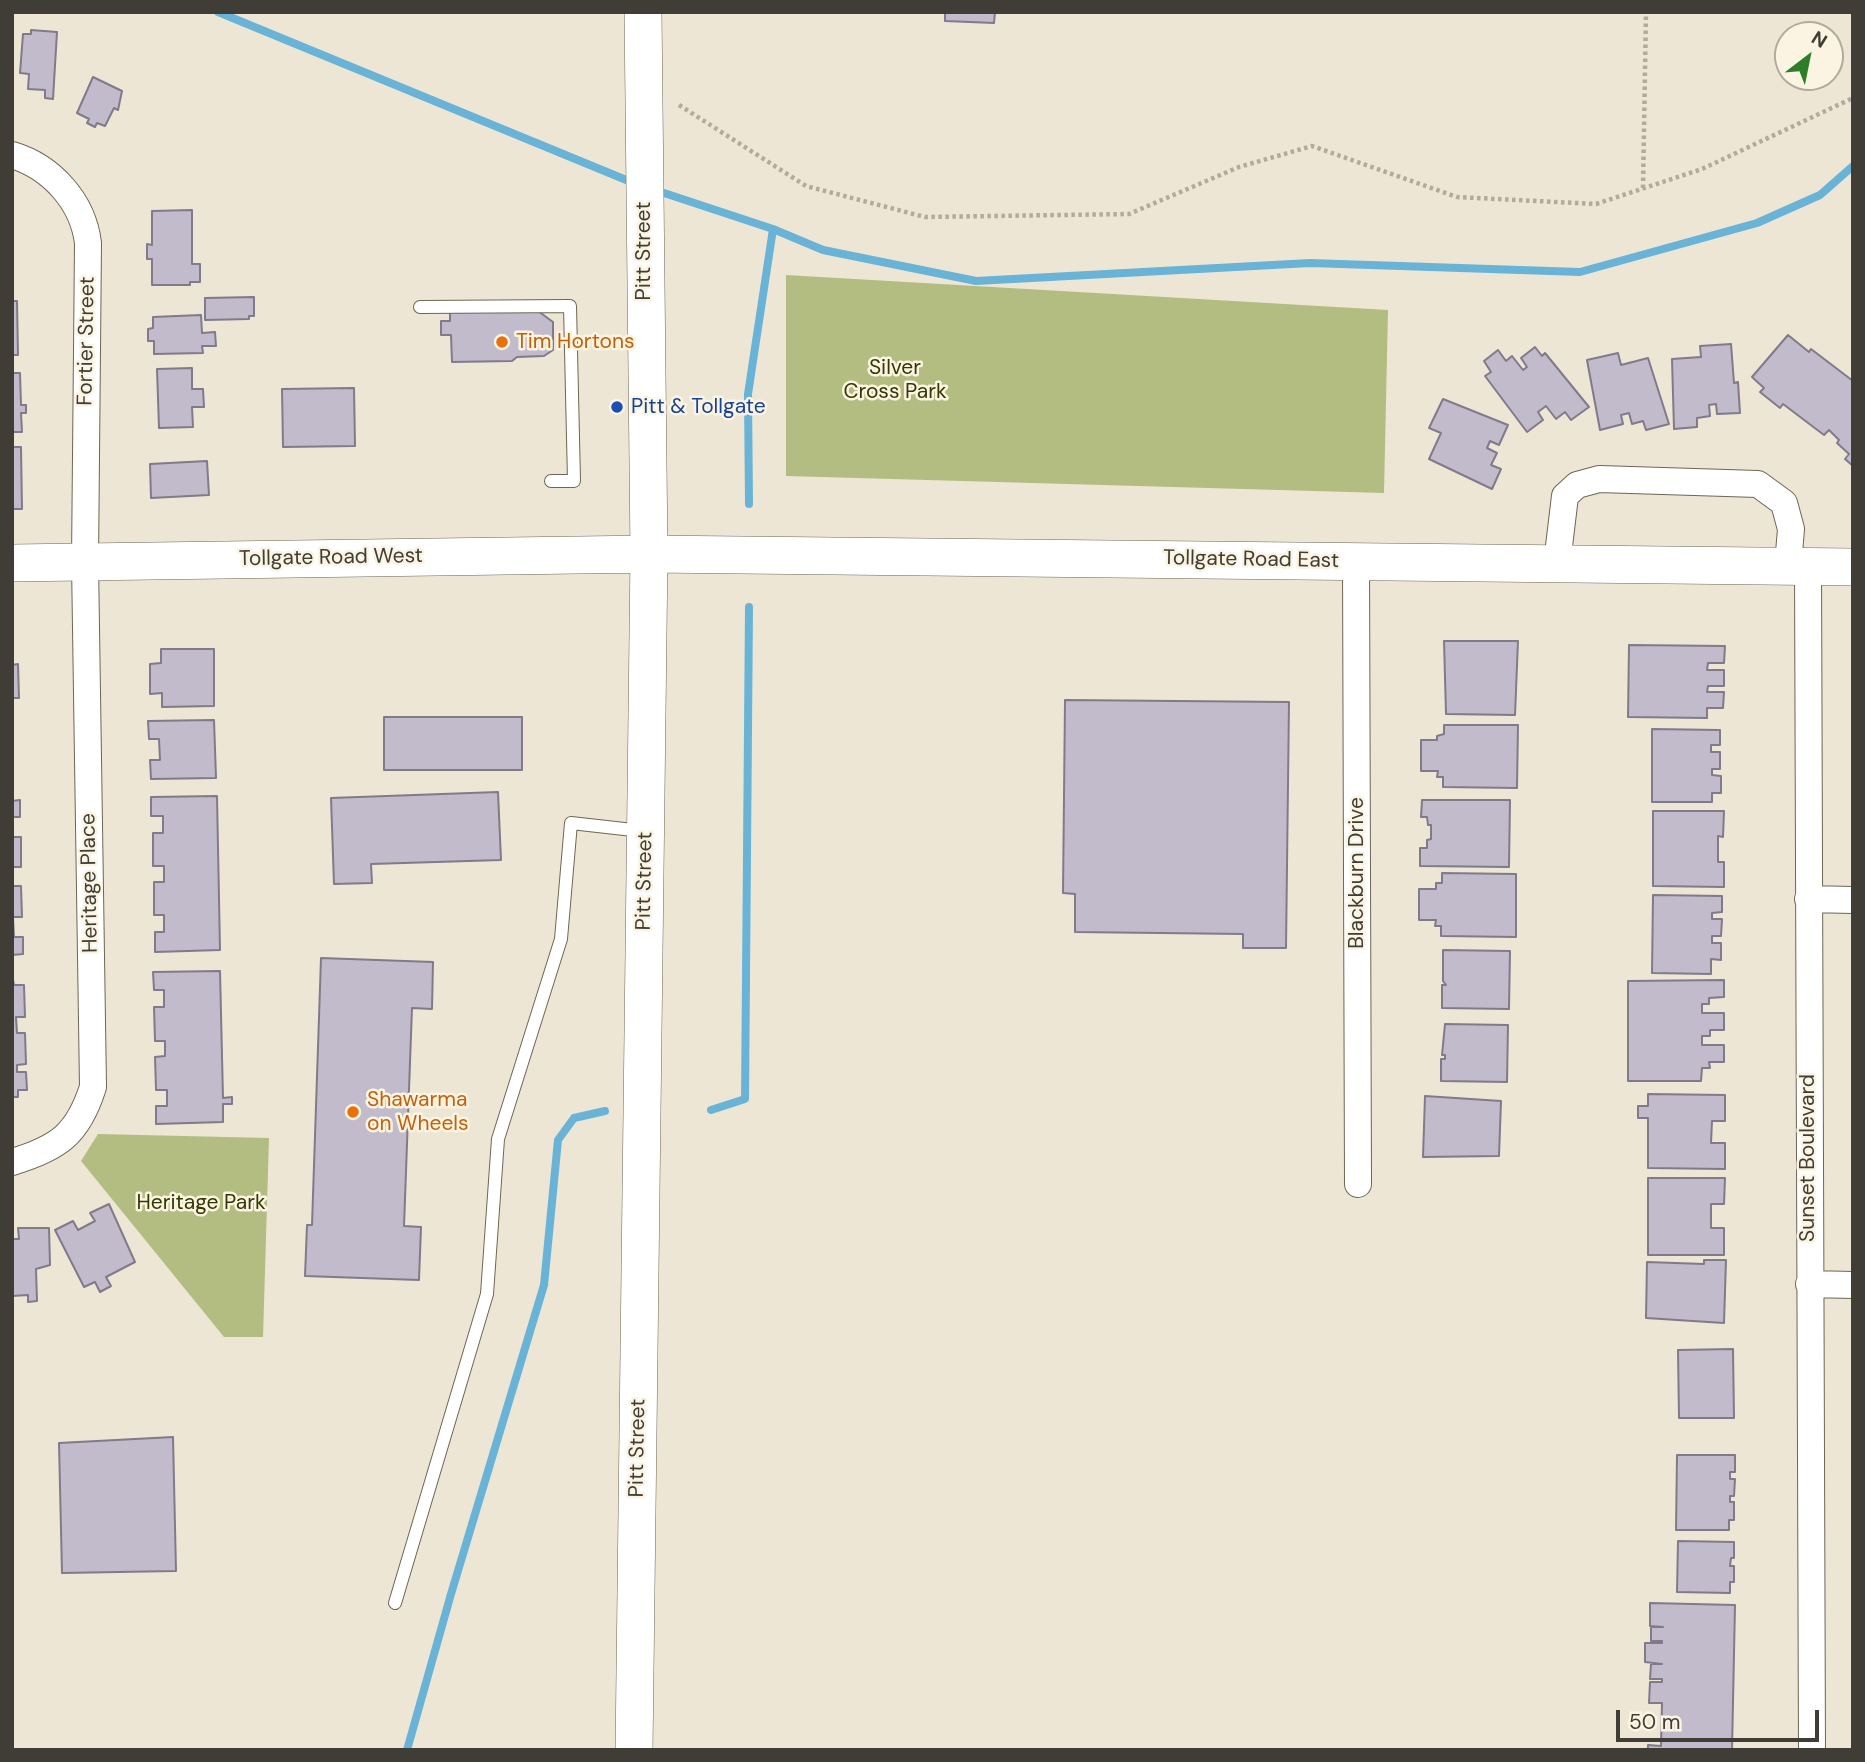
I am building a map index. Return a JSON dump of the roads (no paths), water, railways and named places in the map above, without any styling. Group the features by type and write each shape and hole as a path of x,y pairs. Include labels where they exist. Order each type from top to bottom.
{"street":[{"name":"Pitt Street","path":"634,1750 649,554 643,230 643,12"},
{"name":"Fortier Street","path":"12,155 26,159 52,176 75,202 86,229 85,562"},
{"name":"Sunset Boulevard","path":"1557,563 1565,496 1577,485 1599,479 1758,484 1784,503 1791,529 1798,566 1808,899 1812,1750"},
{"name":"Tollgate Road West","path":"12,563 649,554"},
{"name":"Tollgate Road East","path":"649,554 1853,567"},
{"name":"Blackburn Drive","path":"1356,561 1358,1184"},
{"name":"Heritage Place","path":"12,1162 53,1148 72,1131 86,1108 93,1087 85,562"},
{"path":"1808,899 1853,900"},
{"path":"1809,1284 1853,1285"}],"lane":[{"path":"420,307 570,306 574,481 551,481"},
{"path":"394,1603 487,1293 498,1139 561,939 571,823 646,831"}],"waterway":[{"path":"218,12 636,184"},
{"path":"655,190 773,229 823,250 976,281 1310,263 1580,272 1757,223 1820,195 1853,166"},
{"path":"749,504 748,394 773,229"},
{"path":"711,1110 745,1099 749,607"},
{"path":"407,1750 544,1285 558,1140 574,1118 605,1111"}],"place":[{"name":"Tim Hortons","path":"502,342"},
{"name":"Pitt & Tollgate","path":"617,407"},
{"name":"Shawarma on Wheels","path":"353,1112"}],"park label":[{"name":"Silver Cross Park","path":"895,380"},
{"name":"Heritage Park","path":"201,1203"}]}
